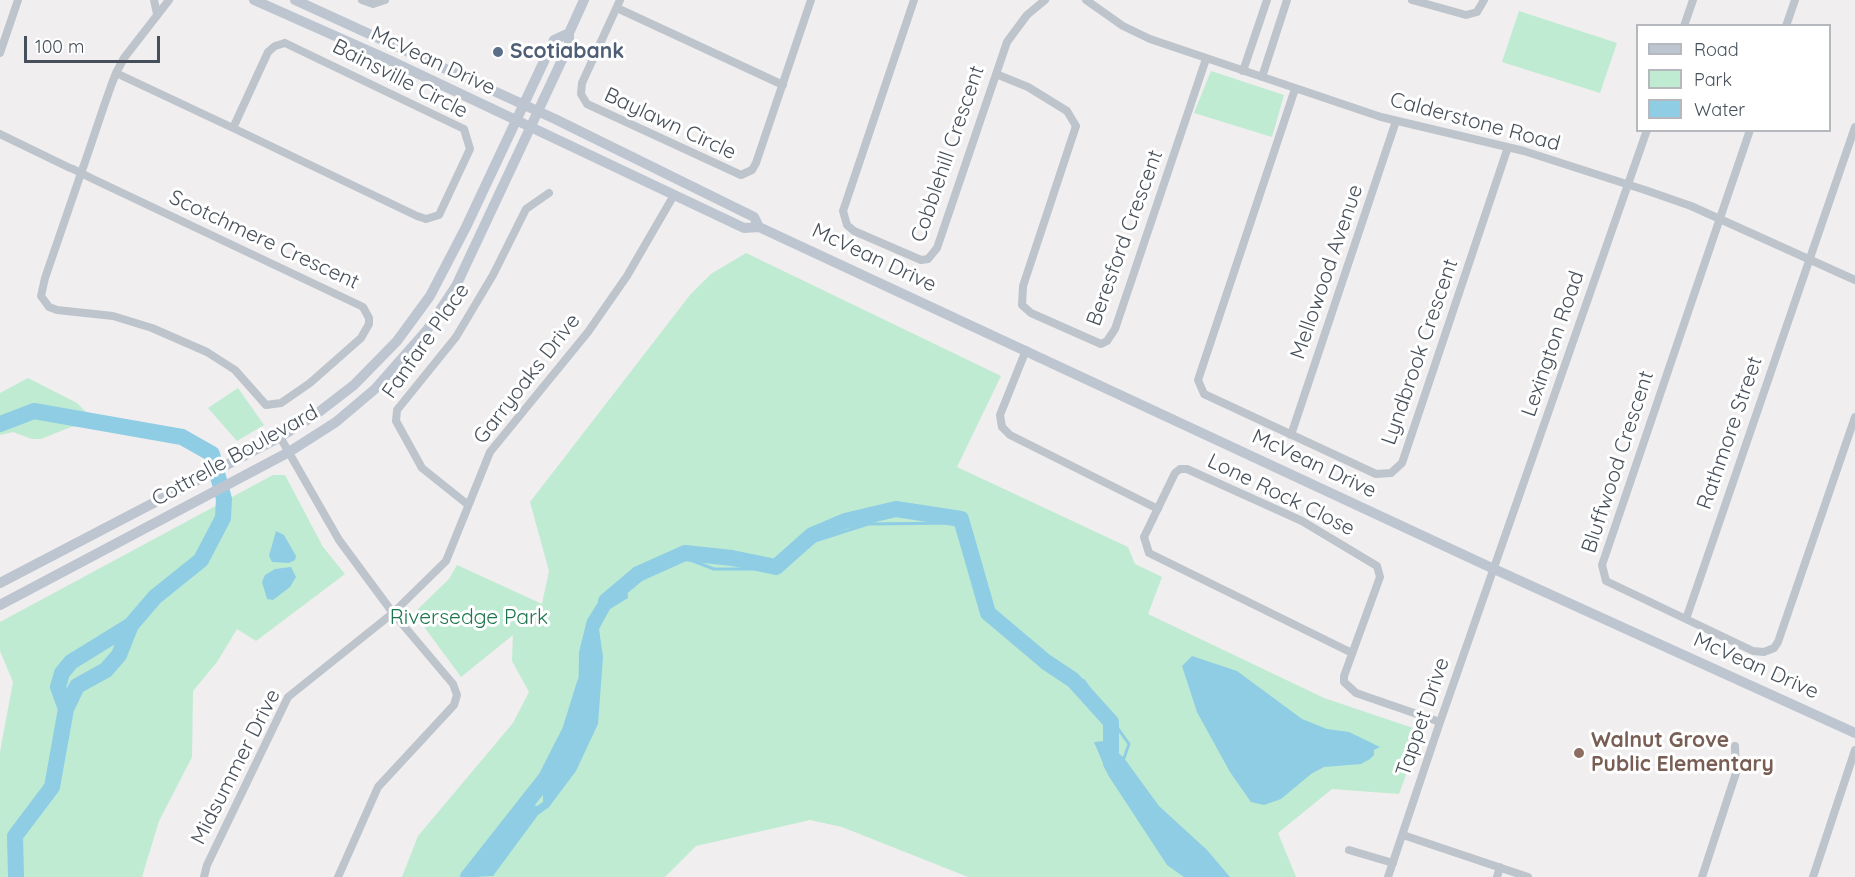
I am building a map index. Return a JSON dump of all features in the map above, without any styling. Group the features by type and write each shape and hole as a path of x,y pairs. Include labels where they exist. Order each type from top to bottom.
{"main road":[{"name":"McVean Drive","path":"254,0 387,59 744,228 759,227 1494,569 1855,733"},
{"name":"McVean Drive","path":"295,0 537,111 754,217 759,227"},
{"name":"Cottrelle Boulevard","path":"0,605 289,452 353,409 394,369 427,330 456,286 569,45 569,33 584,0"},
{"name":"Cottrelle Boulevard","path":"0,582 280,437 315,415 354,385 413,321 457,245 554,40 569,33"}],"street":[{"path":"0,53 18,0"},
{"path":"154,0 157,14"},
{"path":"0,134 81,173 116,73 169,0"},
{"path":"362,0 373,4 385,0"},
{"name":"Baylawn Circle","path":"783,85 619,4 581,88 587,104 605,114 741,175 752,170 756,164 783,85 811,0"},
{"name":"Cobblehill Crescent","path":"914,0 843,211 847,225 914,258 924,260 932,256 1012,34 1045,0"},
{"name":"Calderstone Road","path":"1086,0 1136,33 1206,59 1396,121 1508,147 1628,185 1719,219 1855,280"},
{"path":"1243,71 1267,0"},
{"path":"1262,78 1287,0"},
{"path":"1412,0 1466,15 1476,12 1484,0"},
{"path":"1685,24 1693,0"},
{"path":"1787,24 1795,0"},
{"name":"Bainsville Circle","path":"116,73 426,219 439,215 444,208 470,149 468,135 459,126 285,43 275,46 268,52 233,128"},
{"name":"Beresford Crescent","path":"996,74 1028,87 1067,111 1076,126 1023,286 1022,305 1031,313 1101,344 1107,341 1115,329 1206,59"},
{"name":"Lyndbrook Crescent","path":"1294,88 1198,375 1204,394 1376,474 1384,476 1397,470 1402,463 1508,147"},
{"name":"Mellowood Avenue","path":"1291,435 1396,121"},
{"name":"Rathmore Street","path":"1686,619 1855,127"},
{"name":"Lexington Road","path":"1494,569 1646,132"},
{"name":"Bluffwood Crescent","path":"1749,132 1602,565 1603,576 1610,584 1753,651 1761,652 1774,648 1855,417"},
{"name":"Scotchmere Crescent","path":"81,173 359,305 369,318 366,331 335,363 310,383 273,406 261,401 242,377 226,363 152,328 113,316 49,308 41,297 42,290 81,173"},
{"name":"Fanfare Place","path":"467,504 422,468 396,421 397,410 456,337 493,275 526,209 549,193"},
{"name":"Garryoaks Drive","path":"393,613 446,561 467,504 490,452 588,332 627,276 674,195"},
{"path":"1026,350 1000,416 1002,427 1010,435 1158,509"},
{"path":"280,437 339,540 393,613 453,684 457,695 454,705 378,787 338,877"},
{"name":"Lone Rock Close","path":"1352,652 1153,557 1146,548 1144,537 1174,473 1180,469 1187,469 1302,521 1371,560 1377,566 1380,577 1344,676 1351,691 1440,722"},
{"name":"Tappet Drive","path":"1388,877 1494,569"},
{"name":"Midsummer Drive","path":"204,877 217,843 288,697 393,613"},
{"path":"1702,877 1736,773 1736,746"},
{"path":"1813,877 1855,750"},
{"path":"1403,835 1528,877"},
{"path":"1349,850 1393,863"},
{"path":"1497,877 1500,867"}],"green space":[{"path":"1519,11 1617,43 1600,93 1502,62"},
{"path":"1211,71 1284,95 1272,137 1194,113"},
{"name":"Riversedge Park","path":"746,253 1001,376 957,467 1128,547 1135,564 1162,577 1148,614 1324,698 1422,731 1399,794 1332,789 1278,833 1296,877 968,877 842,827 810,820 696,846 665,877 402,877 418,836 513,723 529,692 512,661 513,635 461,677 414,613 449,579 457,565 542,604 549,571 530,502 690,295 711,274"},
{"path":"28,378 77,403 97,423 71,427 41,439 32,439 13,432 0,435 0,393"},
{"path":"238,388 264,425 237,441 208,408"},
{"path":"273,475 285,475 323,547 345,574 256,641 237,629 217,662 193,691 192,757 159,821 142,877 0,877 0,752 13,682 0,651 0,622"}],"water":[{"path":"276,531 284,535 296,556 295,560 289,563 272,562 269,556"},
{"path":"291,567 296,577 290,587 273,600 267,599 262,582 265,575 275,569"},
{"path":"618,588 627,588 628,598 610,609 599,629 603,657 598,724 576,771 549,807 538,815 493,876 472,877 528,804 537,806 543,802 543,789 563,760 578,725 579,652 587,620 600,599"},
{"path":"1192,656 1237,671 1302,719 1327,729 1349,732 1380,747 1374,750 1374,755 1370,759 1361,764 1324,767 1311,774 1281,799 1264,805 1251,802 1230,772 1197,712 1182,666"},
{"path":"1105,741 1124,758 1159,806 1207,850 1230,877 1184,877 1167,865 1108,775 1094,742"}],"waterway":[{"path":"0,424 34,411 182,437 212,454 224,499 223,518 201,560 155,597 131,625 119,655 106,670 77,686 66,709 52,787 15,836 16,877"},
{"path":"606,601 638,574 685,553 732,558 776,567 812,535 845,521 896,509 961,519 988,613 1046,662 1073,680 1111,722 1111,763 1113,767"},
{"path":"627,588 672,562 685,558 714,569 751,569 785,564 815,541 868,524 956,523 966,533 976,553 981,589 995,621 1014,643 1048,666 1084,681 1129,744 1124,758"},
{"path":"66,709 58,687 62,673 71,662 131,625"},
{"path":"468,877 546,778 570,731 585,683"}],"place":[{"name":"Scotiabank","path":"498,52"},
{"name":"Walnut Grove Public Elementary","path":"1579,753"}]}
